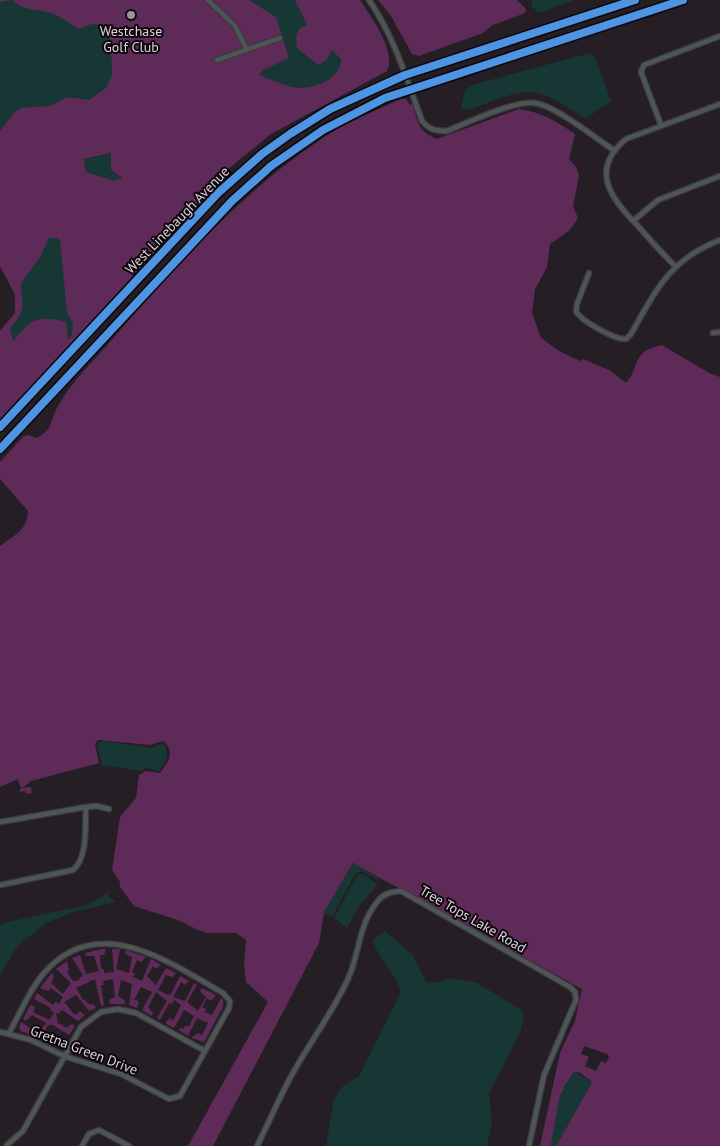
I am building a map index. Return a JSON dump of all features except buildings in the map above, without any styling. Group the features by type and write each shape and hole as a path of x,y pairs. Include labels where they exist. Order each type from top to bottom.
{"main road":[{"name":"West Linebaugh Avenue","path":"0,427 196,216 238,174 262,154 315,118 360,94 405,75 635,0"},
{"name":"West Linebaugh Avenue","path":"0,449 206,227 250,184 323,130 410,88 684,0"}],"street":[{"path":"208,0 235,26 246,48"},
{"path":"369,0 383,22 422,121 435,131 447,131 518,105 534,103 550,109 614,151"},
{"path":"661,125 641,72 644,65 720,36"},
{"path":"217,60 246,48 280,38"},
{"path":"675,266 614,201 608,186 607,169 614,151 630,136 720,104"},
{"path":"632,221 658,200 720,176"},
{"path":"589,273 577,304 576,312 580,317 621,339 631,334 658,287 675,266 699,249 720,240"},
{"path":"713,333 720,332"},
{"path":"0,822 86,807 97,806 109,809"},
{"path":"0,885 72,870 78,866 85,833 86,807"},
{"name":"Tree Tops Lake Road","path":"257,1146 295,1070 335,1008 350,976 359,937 366,918 378,900 390,892 401,892 570,987 575,992 576,1000 544,1075 529,1146"},
{"name":"Gretna Green Drive","path":"0,1032 32,1040 64,1056 122,1074 169,1099 174,1099 180,1096 229,1008 228,997 143,949 119,944 86,947 54,963 37,983 10,1033"},
{"path":"7,1144 23,1130 86,1020 101,1012 112,1008 136,1013 205,1051"},
{"path":"82,1146 89,1134 99,1130 129,1146"}],"shaded area":[{"name":"Westchase Golf Club","path":"0,0 360,0 386,44 389,54 387,71 271,134 211,183 202,200 0,422 0,331 15,313 15,295 0,266","holes":["111,153 111,170 122,178 110,179 105,177 84,159"]},
{"path":"13,0 22,7 53,14 79,29 92,24 104,25 109,34 112,75 106,88 89,100 67,97 50,106 21,108 14,113 0,131 0,2"},
{"path":"249,0 295,0 307,25 299,29 296,36 297,48 318,65 327,59 332,50 341,59 340,66 333,77 321,84 307,88 295,88 259,75 263,70 289,58 276,17"},
{"path":"378,0 517,0 526,9 525,13 493,25 483,33 419,56 412,54 391,16"},
{"path":"532,0 575,0 538,13 531,5"},
{"path":"590,53 595,57 611,101 585,119 553,99 528,92 503,97 468,110 461,108 465,90 472,85"},
{"path":"401,99 406,99 410,105 413,104 420,126 426,133 437,139 519,109 542,115 575,134 569,159 576,167 579,176 573,206 578,218 570,230 550,244 547,267 535,289 532,313 541,338 559,351 580,361 583,359 611,371 626,383 631,377 641,355 645,351 662,345 709,373 720,377 720,1146 556,1146 592,1082 579,1072 573,1073 560,1096 551,1146 540,1146 560,1053 575,1021 582,989 353,863 324,913 319,943 213,1146 188,1146 268,1002 246,982 244,962 246,940 236,933 208,933 198,930 178,920 134,906 120,887 120,882 112,870 120,817 136,798 139,775 146,771 160,773 166,765 170,753 167,745 163,741 150,745 98,740 95,744 99,763 31,781 22,788 31,787 32,793 19,792 21,788 18,779 0,787 0,546 23,527 26,523 28,511 0,479 0,462 23,437 27,435 37,438 46,431 62,399 81,374 183,260 236,207 293,159 332,132","holes":["584,1046 607,1054 609,1057 606,1063 601,1061 596,1071 585,1066 589,1057 581,1054"]},
{"path":"111,153 111,170 122,178 114,181 86,172 84,159"},
{"path":"49,238 58,238 60,241 67,312 73,323 72,335 68,340 66,322 41,319 30,323 13,341 10,328 19,316 22,307 21,283 40,257"},
{"path":"104,741 151,748 164,743 167,758 159,771 145,768 141,771 102,765 97,745 99,742"},
{"path":"353,863 379,878 378,880 363,872 356,872 332,917 324,912"},
{"path":"358,874 363,874 378,884 357,909 347,928 334,918"},
{"path":"109,892 108,896 116,902 74,912 46,923 19,945 0,976 0,925 87,905"},
{"path":"385,931 413,955 426,982 436,983 451,978 477,983 520,1009 524,1014 520,1033 489,1093 492,1123 487,1146 326,1146 334,1099 343,1086 359,1076 401,992 373,940"},
{"path":"106,949 104,955 100,955 101,969 104,969 104,973 114,972 112,949 120,949 116,969 129,973 132,957 125,954 126,950 146,957 141,962 137,960 132,972 135,974 133,977 142,981 151,959 161,965 156,969 153,966 147,976 156,985 166,968 176,973 173,977 166,975 158,990 168,995 171,994 180,976 189,981 185,985 181,982 173,997 185,1001 194,983 197,985 187,1002 198,1011 206,997 200,991 202,988 216,995 211,1001 207,998 202,1007 206,1009 205,1012 212,1015 221,998 223,1000 223,1007 204,1042 191,1038 198,1033 202,1035 208,1023 197,1018 188,1036 179,1030 189,1026 194,1016 184,1010 174,1028 165,1023 170,1018 173,1021 181,1005 174,1000 172,1004 169,1003 160,1020 157,1018 167,1001 156,992 148,1007 153,1013 152,1016 142,1010 152,992 141,987 134,1000 139,1001 137,1008 129,1005 132,984 121,980 118,996 125,1001 125,1004 110,1004 109,1000 115,997 113,979 103,981 104,985 101,985 104,1005 101,1006 95,979 76,988 83,1000 85,999 88,1004 94,1005 96,1008 89,1011 76,995 64,1002 75,1015 80,1011 85,1015 78,1021 62,1010 58,1014 56,1013 58,1024 67,1028 72,1024 75,1026 69,1035 53,1025 48,1025 44,1033 56,1041 60,1039 67,1040 63,1047 21,1031 19,1027 21,1022 38,1033 46,1023 32,1015 26,1021 23,1019 31,1004 35,1008 33,1012 50,1020 54,1012 50,1010 51,1008 34,999 37,993 53,1005 55,1002 59,1004 63,997 51,988 48,991 40,988 52,973 54,976 51,983 63,994 71,983 56,969 67,961 69,970 67,972 73,981 77,981 83,975 72,958 80,955 86,974 99,971 94,956 86,956 85,953"},
{"path":"575,1072 592,1082 556,1146 551,1146 560,1096 564,1091 564,1086"}],"cycle path":[{"path":"0,427 218,193 262,154 290,134 330,109 405,75 635,0"},
{"path":"0,449 232,201 271,166 323,130 385,98 683,0"}],"place":[{"name":"Westchase Golf Club","path":"131,15"}]}
